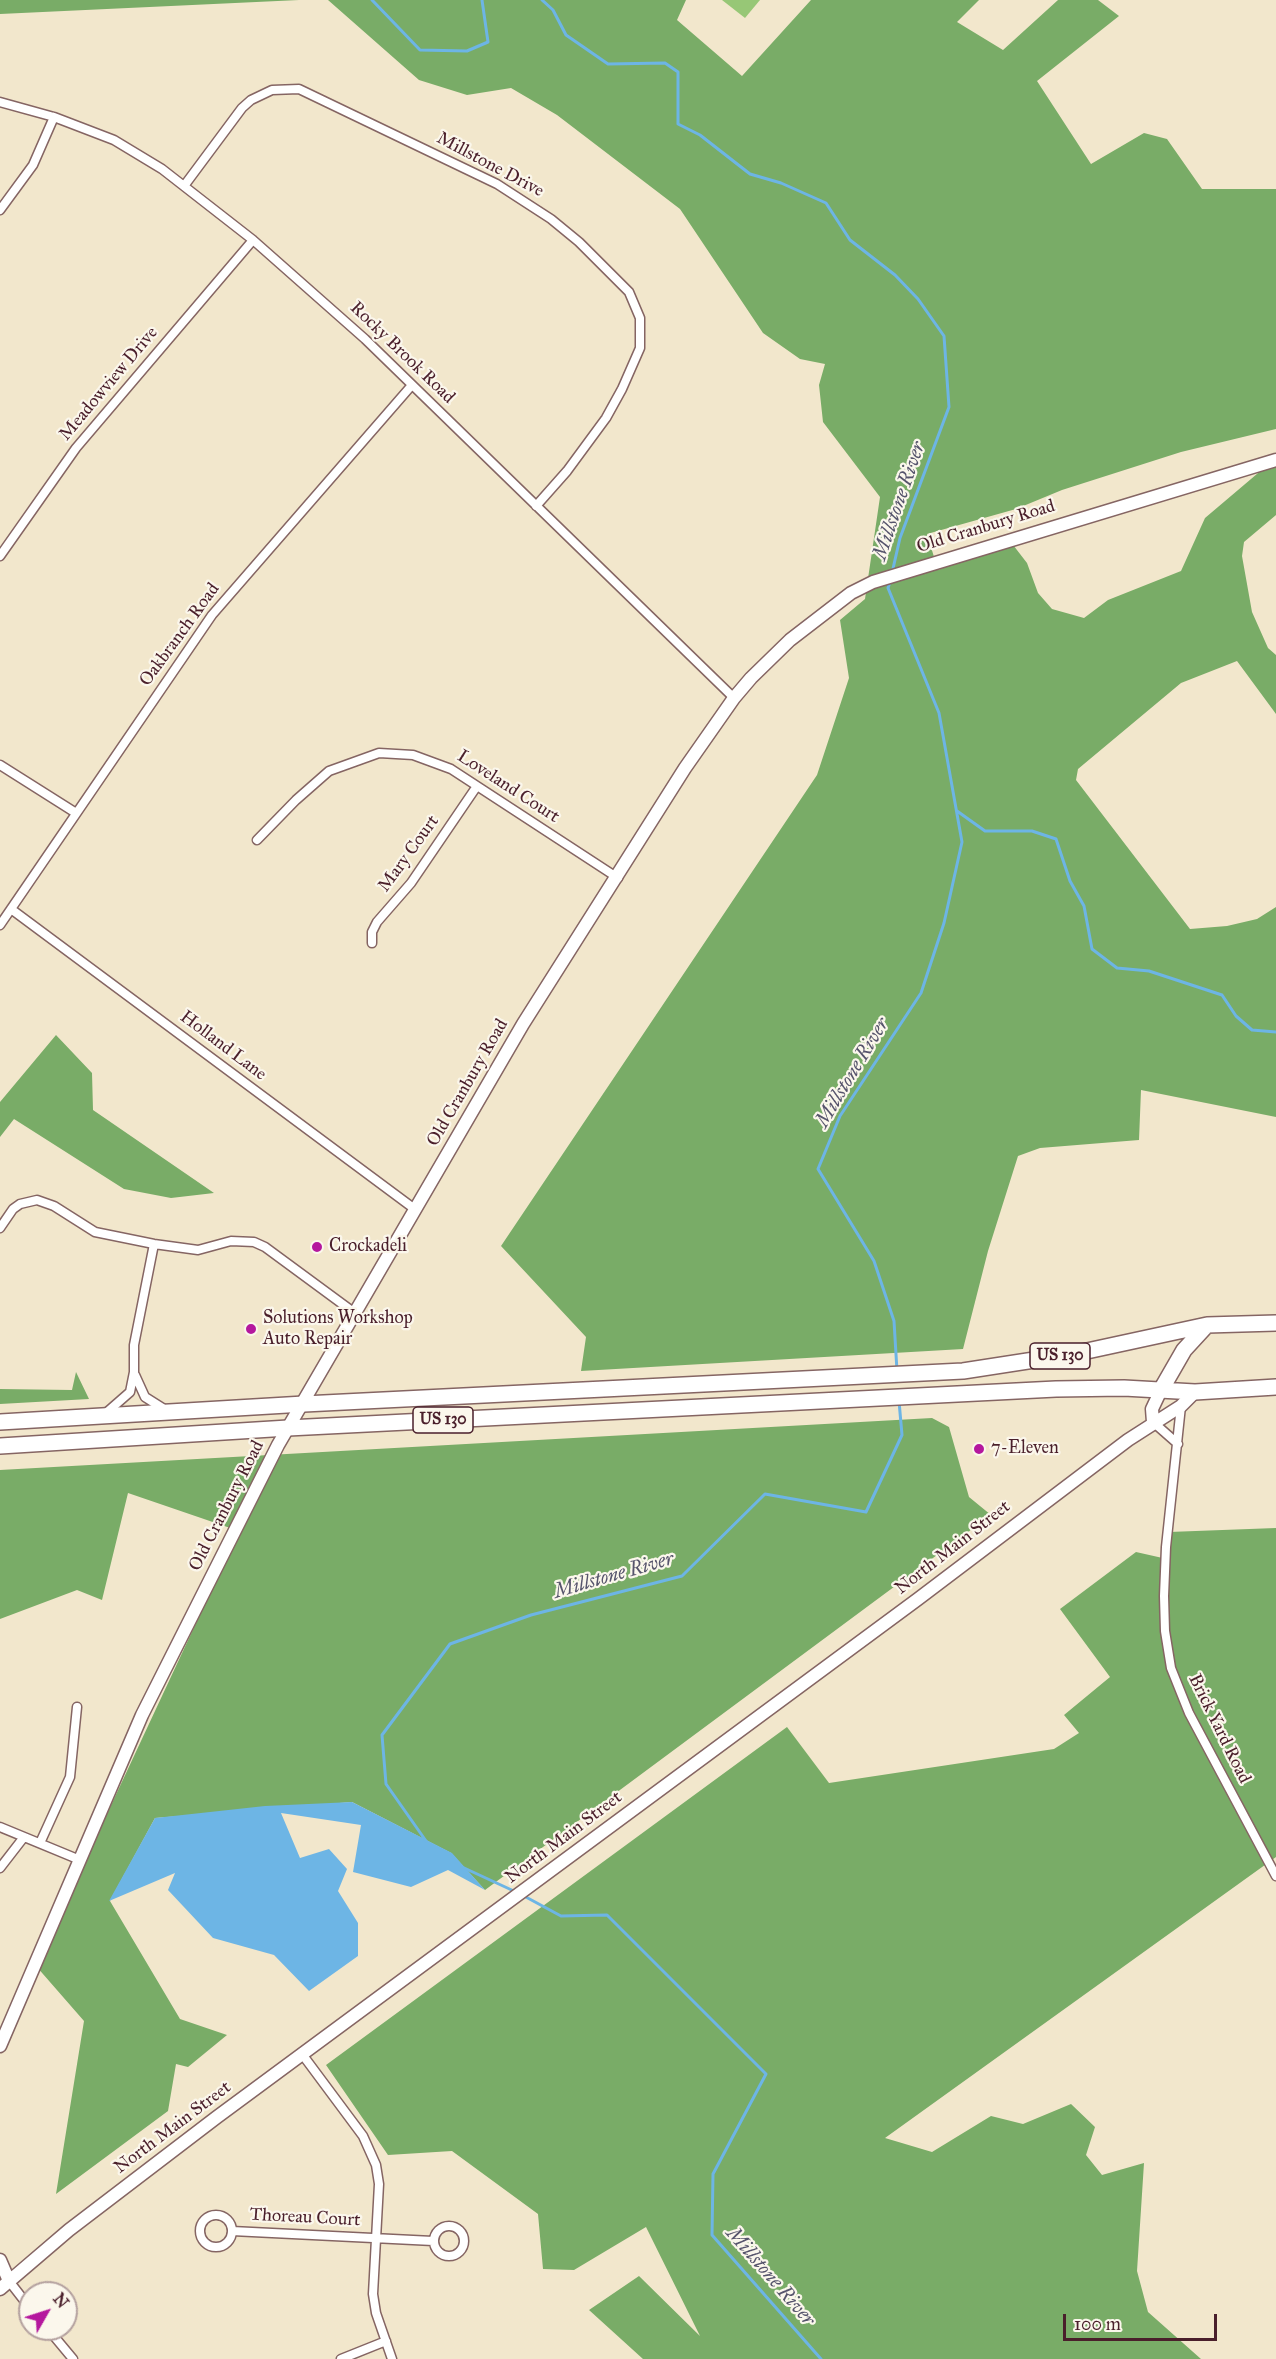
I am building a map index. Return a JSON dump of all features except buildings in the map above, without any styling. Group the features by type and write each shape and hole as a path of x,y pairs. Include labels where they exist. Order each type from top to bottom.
{"highway":[{"name":"US 130","path":"0,1422 304,1404 912,1375 1009,1365 1207,1325 1275,1322"},
{"path":"1161,1390 1174,1365 1207,1325"},
{"path":"1174,1365 1182,1383 1195,1392"},
{"path":"1254,1390 1276,1380"},
{"name":"US 130","path":"0,1446 288,1428 1065,1388 1195,1392 1276,1387"}],"street":[{"name":"Millstone Drive","path":"184,186 242,108 251,100 272,90 299,89 497,184 525,200 579,242 629,292 640,318 640,348 606,418 567,471 536,506"},
{"name":"Rocky Brook Road","path":"0,102 54,117 114,140 147,158 253,240 320,297 734,698"},
{"path":"0,210 33,165 54,117"},
{"name":"Meadowview Drive","path":"0,556 76,448 253,240"},
{"name":"Oakbranch Road","path":"0,925 212,615 412,385"},
{"name":"Old Cranbury Road","path":"0,2046 142,1715 288,1428 523,1023 618,878 685,768 734,698 790,640 850,593 873,582 1276,460"},
{"name":"Loveland Court","path":"257,840 296,800 329,771 379,753 413,755 435,761 477,786 618,878"},
{"path":"0,765 76,813"},
{"name":"Mary Court","path":"372,943 372,933 377,922 411,883 477,786"},
{"name":"Holland Lane","path":"10,909 416,1210"},
{"path":"0,1228 13,1209 20,1204 37,1200 54,1206 96,1232 154,1244 198,1250 231,1241 254,1242 265,1247 356,1314"},
{"path":"102,1416 130,1392 134,1372 134,1345 154,1244"},
{"path":"134,1372 145,1397 158,1407 173,1412"},
{"path":"1161,1390 1152,1410 1153,1422 1178,1444"},
{"name":"North Main Street","path":"5,2285 69,2230 302,2054 1153,1422 1181,1406 1195,1392"},
{"name":"Brick Yard Road","path":"1181,1406 1166,1546 1164,1596 1165,1631 1171,1668 1189,1713 1276,1876"},
{"path":"40,1843 70,1778 77,1707"},
{"path":"0,1827 80,1860"},
{"path":"0,1868 24,1837"},
{"path":"302,2054 363,2136 371,2151 379,2184 373,2294 376,2313 392,2359"},
{"name":"Thoreau Court","path":"232,2231 433,2241"},
{"path":"0,2260 5,2285 18,2297"},
{"path":"58,2341 73,2359"},
{"path":"341,2359 386,2341"}],"green space":[{"path":"0,0 299,0 0,14"},
{"path":"328,0 686,0 677,20 742,76 811,0 979,0 957,22 1003,50 1058,0 1098,0 1119,16 1037,81 1091,164 1144,133 1167,139 1202,189 1276,189 1276,429 1181,452 1062,490 1016,509 927,534 938,570 1010,541 1027,563 1038,593 1052,609 1084,618 1108,600 1181,571 1205,518 1264,468 1276,466 1276,515 1244,542 1242,556 1252,612 1268,648 1276,655 1276,714 1237,661 1181,683 1078,769 1076,780 1190,929 1227,926 1257,919 1276,907 1276,1117 1141,1090 1139,1140 1040,1148 1018,1156 988,1251 963,1349 581,1371 586,1337 501,1246 817,775 849,678 840,620 865,599 880,497 823,422 819,385 825,364 800,359 763,333 680,209 557,115 511,88 467,95 419,80"},
{"path":"722,0 760,0 745,18"},
{"path":"56,1035 92,1073 93,1110 214,1193 171,1198 124,1189 14,1119 0,1137 0,1102"},
{"path":"76,1372 89,1399 0,1404 0,1389 72,1390"},
{"path":"932,1418 949,1427 969,1497 991,1515 485,1890 451,1853 352,1802 155,1818 110,1901 180,2019 227,2035 188,2067 176,2064 168,2111 56,2194 84,2021 36,1966 239,1531 128,1493 102,1600 77,1590 0,1619 0,1470"},
{"path":"1276,1528 1276,1857 885,2138 932,2152 991,2116 1023,2124 1071,2104 1095,2127 1086,2155 1102,2175 1144,2163 1137,2271 1148,2312 1201,2359 643,2359 589,2310 639,2276 700,2336 646,2227 574,2270 543,2269 538,2214 452,2151 388,2155 326,2065 787,1727 829,1783 1054,1749 1079,1733 1064,1715 1110,1677 1060,1609 1136,1552 1167,1559 1169,1532"}],"water":[{"path":"352,1802 452,1853 485,1890 448,1870 411,1887 353,1872 361,1825 281,1813 300,1858 329,1849 347,1869 338,1891 358,1923 358,1956 309,1991 274,1955 213,1938 168,1890 175,1873 109,1901 155,1818 265,1806"}],"waterway":[{"name":"Millstone River","path":"372,0 420,50 467,51 488,42 482,0"},
{"name":"Millstone River","path":"542,0 553,10 566,35 608,64 665,63 678,72 678,124 700,135 750,174 781,183 826,203 850,240 895,275 918,299 944,336 949,407 900,538 892,573"},
{"name":"Millstone River","path":"890,582 888,588 939,713 962,842 944,923 921,993 840,1116 818,1169 874,1261 894,1321 897,1371"},
{"path":"957,811 985,831 1032,831 1056,839 1070,881 1084,906 1092,949 1117,968 1149,971 1222,995 1236,1016 1252,1030 1276,1032"},
{"name":"Millstone River","path":"426,1841 386,1784 382,1735 450,1644 531,1615 682,1576 765,1494 866,1512 902,1435 899,1401"},
{"name":"Millstone River","path":"462,1867 516,1892"},
{"name":"Millstone River","path":"524,1896 561,1916 607,1915 766,2074 713,2174 712,2235 821,2359"}],"place":[{"name":"Crockadeli","path":"317,1247"},
{"name":"Solutions Workshop Auto Repair","path":"251,1329"},
{"name":"7-Eleven","path":"979,1449"}]}
